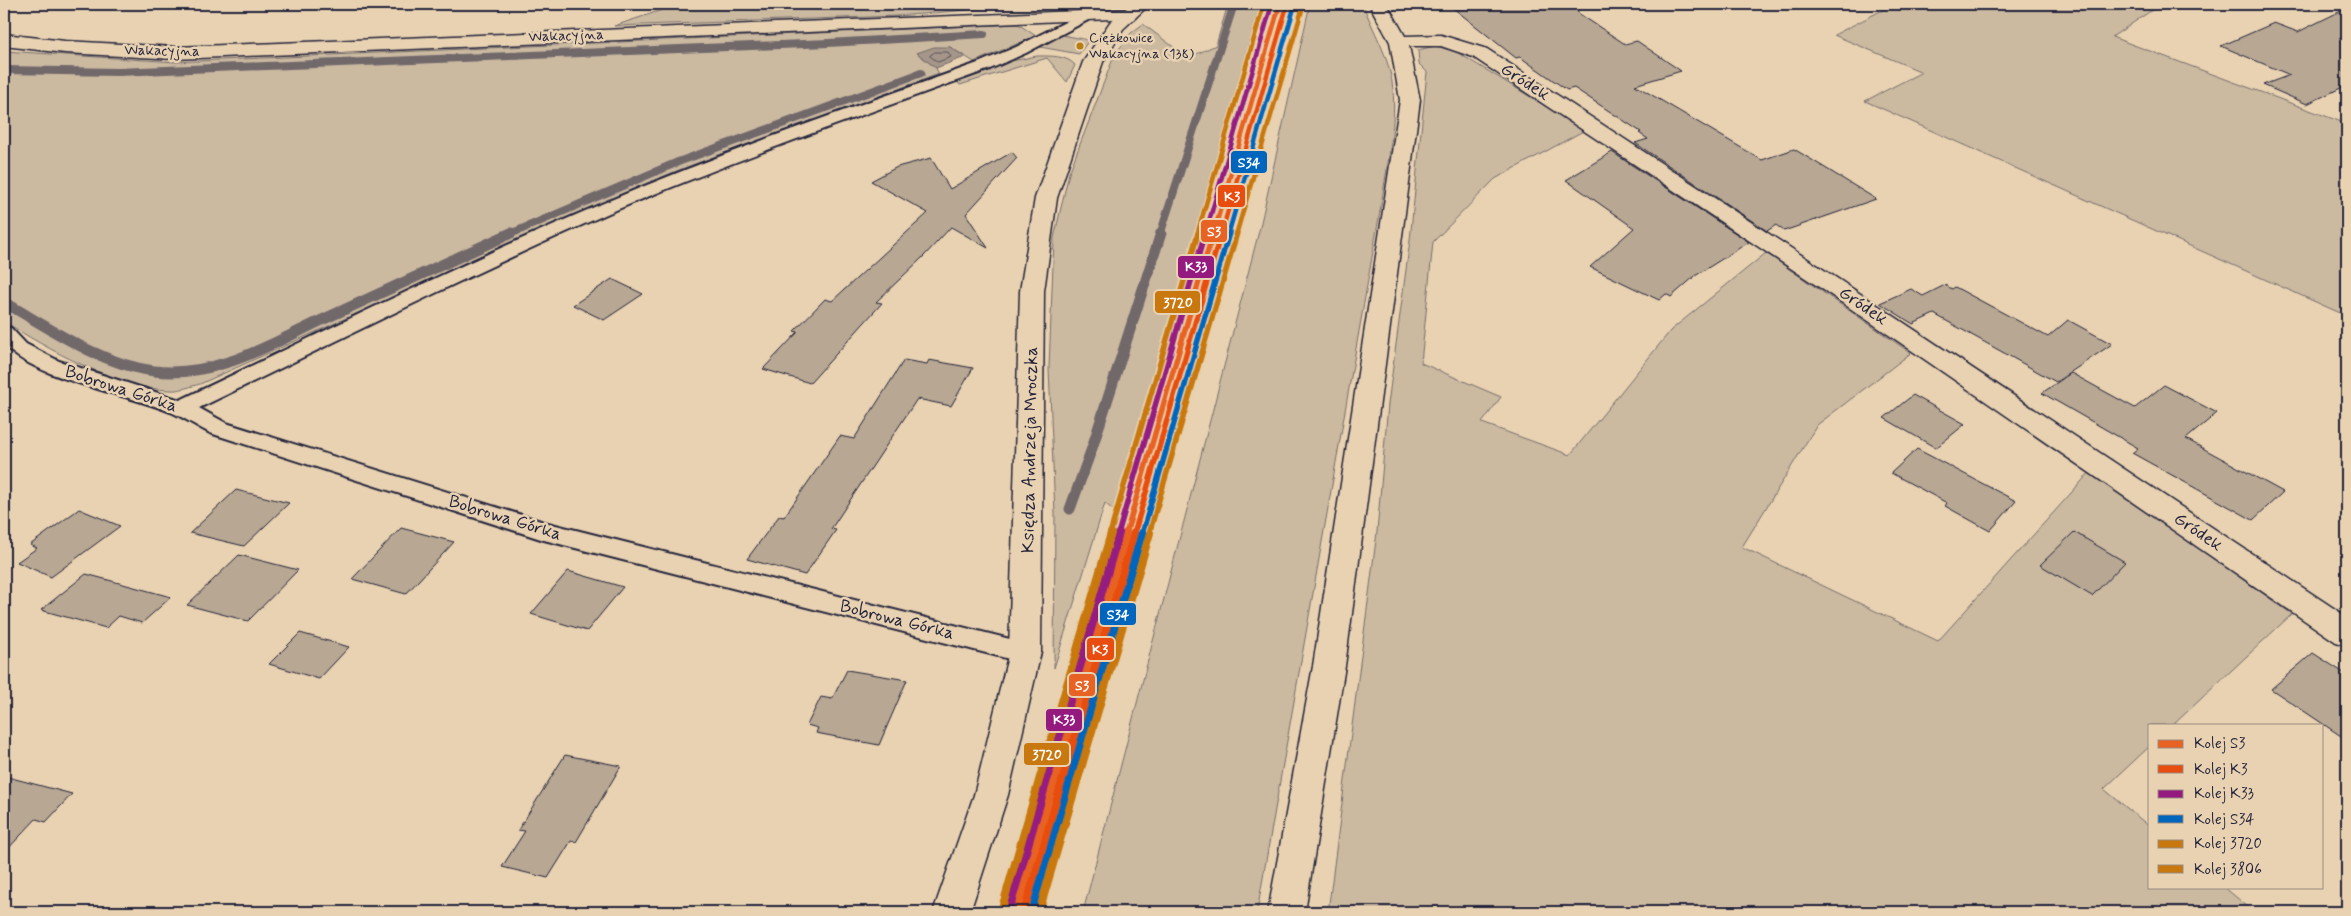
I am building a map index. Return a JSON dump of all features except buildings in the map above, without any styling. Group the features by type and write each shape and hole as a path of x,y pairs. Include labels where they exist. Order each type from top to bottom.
{"street":[{"path":"1286,912 1330,656 1410,100 1399,42 1378,4"},
{"name":"Wakacyjna","path":"4,40 65,47 176,53 1084,16 1135,9"},
{"name":"Księdza Andrzeja Mroczka","path":"951,912 991,795 1025,652 1032,291 1046,198 1093,62 1116,26 1135,9"},
{"name":"Gródek","path":"1399,42 1427,38 1456,44 1480,53 1824,280 2347,633"}],"lane":[{"path":"181,408 477,266 604,210 750,150 984,66 1022,50 1084,16"},
{"name":"Bobrowa Górka","path":"4,333 19,349 52,366 181,408 218,428 544,531 1025,652"}],"shaded area":[{"path":"680,4 993,4 1004,7 897,16 614,26"},
{"path":"1228,4 1267,4 1114,511 1105,503 1054,668 1055,514 1049,368 1054,238 1069,173 1114,56 1131,33 1143,24 1188,58 1216,45"},
{"path":"1310,4 1363,4 1390,72 1394,104 1389,156 1381,206 1257,912 1083,912 1260,227"},
{"path":"1894,4 2161,4 2112,37 2347,124 2347,316 1865,101 1922,72 1834,35"},
{"path":"1018,24 1036,36 974,62 950,47 917,53 936,68 939,74 684,168 635,188 200,384 174,390 151,388 129,383 61,355 4,321 4,51 176,62"},
{"path":"1062,35 1089,40 1079,54 1040,47"},
{"path":"1435,46 1455,51 1585,130 1495,179 1433,242 1421,363 1501,397 1482,423 1570,455 1671,330 1766,253 1911,353 1817,425 1742,547 1938,641 2090,472 2292,614 2174,724 2148,724 2148,748 2104,789 2148,825 2148,888 2225,888 2254,912 1328,912 1377,532 1388,404 1410,240 1427,72 1419,64 1418,50"},
{"path":"1037,56 1067,59 1075,65 1067,82 1047,58 960,85 956,81 1007,62"}],"water":[{"path":"934,47 950,47 965,57 936,68 917,53"}],"waterway":[{"path":"1160,235 1234,4"},
{"path":"4,70 118,72 828,43 984,34"},
{"path":"508,235 678,162 921,73"},
{"path":"4,302 76,344 114,361 154,371 178,372 202,369 248,355 511,233"},
{"path":"1070,509 1092,448 1161,233"}],"rail line":[{"name":"3720","path":"1002,908 1264,4"},
{"name":"K33","path":"1009,910 1272,4"},
{"name":"S3","path":"1016,912 1280,4"},
{"name":"K3","path":"1024,912 1287,6"},
{"name":"S34","path":"1032,912 1294,8"},
{"name":"3806","path":"1039,912 1302,10"}],"place":[{"name":"Ciężkowice Wakacyjna (138)","path":"1080,46"}]}
